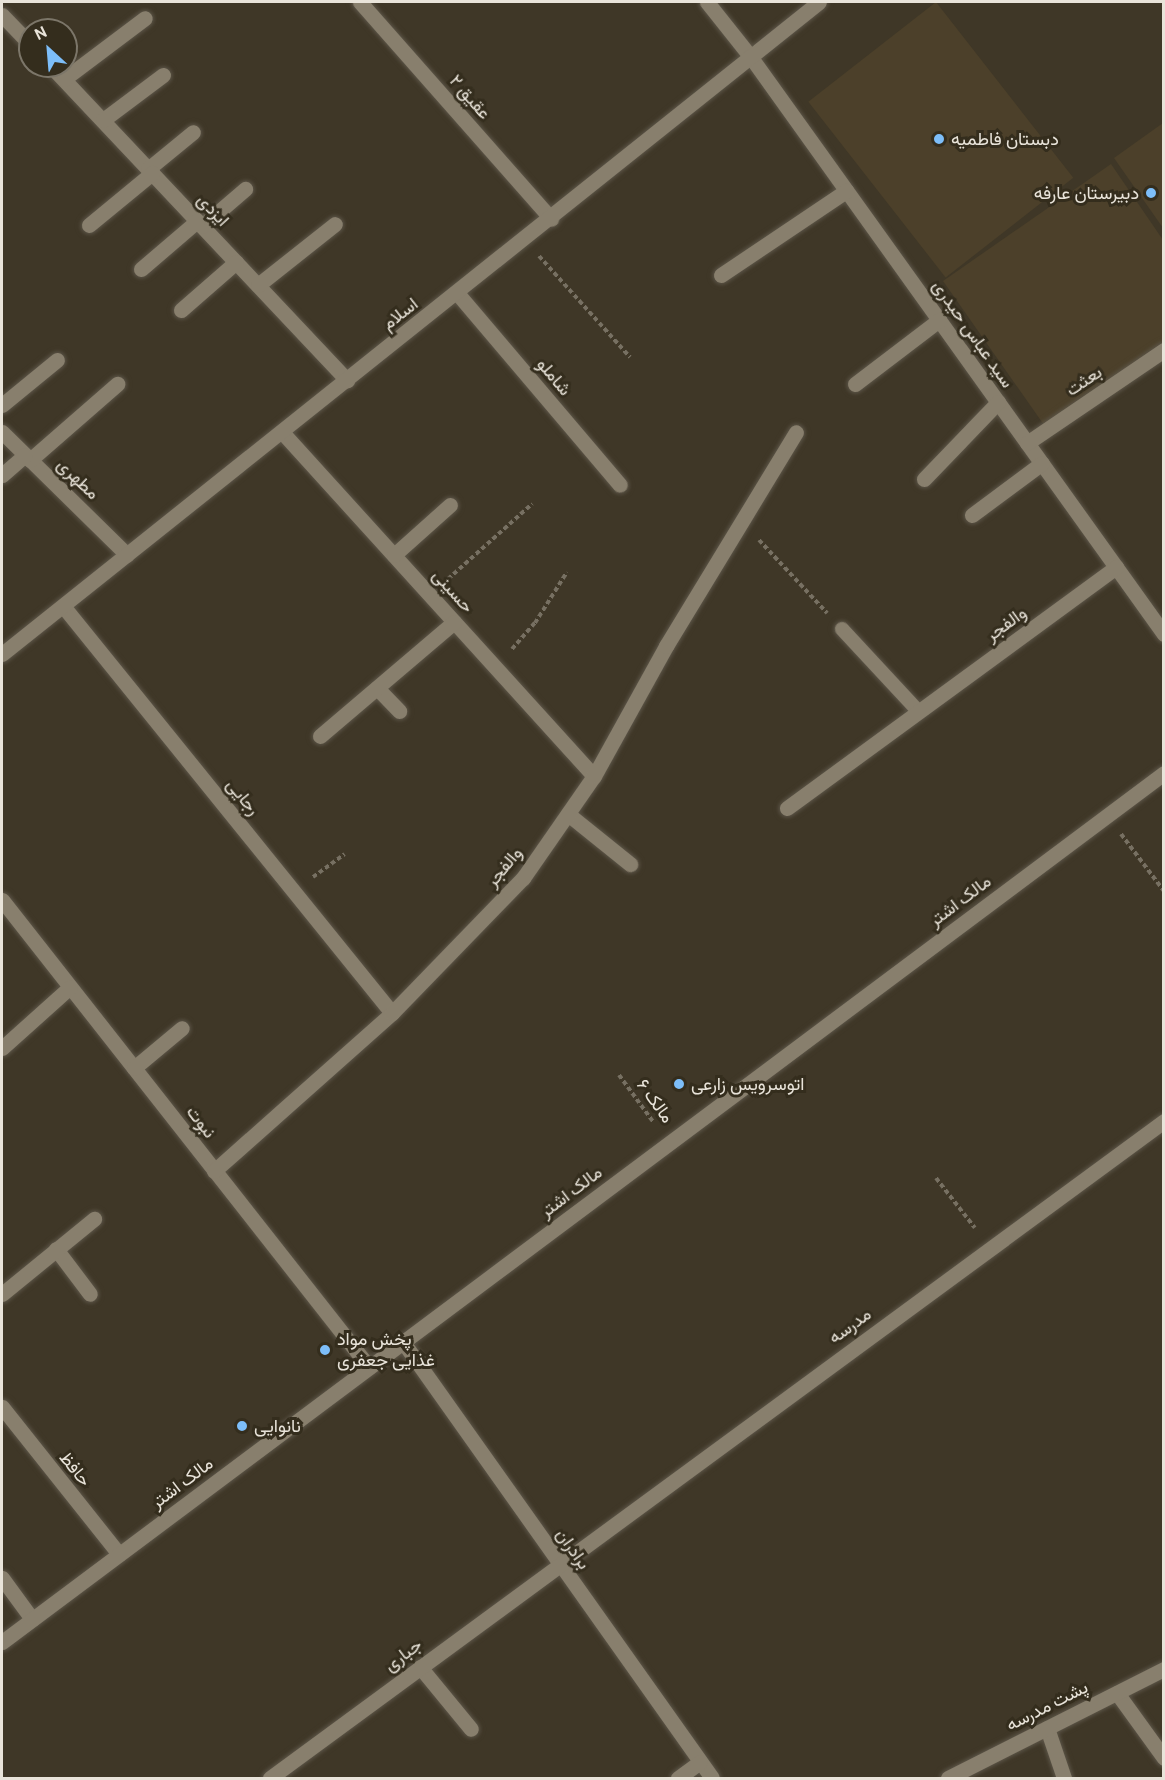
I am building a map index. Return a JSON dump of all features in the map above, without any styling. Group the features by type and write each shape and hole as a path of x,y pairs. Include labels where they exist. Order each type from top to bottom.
{"street":[{"name":"عقیق ۲","path":"360,2 551,219"},
{"name":"سید عباس حیدری","path":"707,2 750,56 1164,634"},
{"name":"اسلام","path":"2,654 458,294 819,2"},
{"path":"2,15 18,32"},
{"path":"64,80 145,18"},
{"path":"103,120 163,75"},
{"name":"ایزدی","path":"64,80 347,381"},
{"path":"89,225 193,132"},
{"path":"141,269 245,189"},
{"path":"722,275 846,190"},
{"path":"258,285 335,224"},
{"path":"181,310 236,262"},
{"name":"شاملو","path":"458,294 620,485"},
{"path":"855,384 939,320"},
{"name":"بعثت","path":"1027,443 1164,350"},
{"path":"2,405 57,360"},
{"path":"2,475 117,384"},
{"path":"924,479 998,402"},
{"name":"مطهری","path":"2,432 127,555"},
{"name":"حسینی","path":"282,432 594,776"},
{"name":"والفجر","path":"214,1170 392,1013 524,878 594,776 666,646 796,432"},
{"path":"972,515 1042,464"},
{"path":"394,555 450,505"},
{"name":"والفجر","path":"788,808 1116,567"},
{"name":"رجایی","path":"63,606 392,1013"},
{"path":"320,736 454,622"},
{"path":"377,688 399,711"},
{"name":"مالک اشتر","path":"2,1642 1164,773"},
{"path":"568,814 630,864"},
{"name":"نبوت","path":"2,900 369,1367"},
{"path":"2,1048 69,987"},
{"path":"134,1068 182,1028"},
{"name":"مدرسه","path":"559,1563 1164,1121"},
{"path":"2,1294 94,1219"},
{"path":"56,1249 90,1294"},
{"name":"برادران","path":"403,1342 712,1779"},
{"name":"حافظ","path":"2,1407 119,1554"},
{"name":"جباری","path":"270,1779 559,1563"},
{"path":"2,1578 32,1619"},
{"path":"420,1666 471,1729"},
{"name":"پشت مدرسه","path":"948,1779 1164,1669"},
{"path":"1117,1693 1164,1758"},
{"path":"1047,1728 1064,1779"},
{"path":"678,1779 700,1762"}],"lane":[{"path":"842,629 919,712"}],"path":[{"path":"524,240 630,357"},
{"path":"430,595 532,504"},
{"path":"742,522 842,629"},
{"path":"496,668 535,623 567,572"},
{"path":"1107,816 1164,891"},
{"path":"293,891 345,854"},
{"name":"مالک ۶","path":"619,1075 668,1144"},
{"path":"936,1178 991,1248"}],"shaded area":[{"name":"دبستان فاطمیه","path":"936,2 1073,178 946,277 808,102"},
{"name":"دبیرستان عارفه","path":"1163,123 1163,228 1114,158"},
{"path":"1111,164 1163,240 1163,342 1044,425 943,281"}],"place":[{"name":"دبستان فاطمیه","path":"939,139"},
{"name":"دبیرستان عارفه","path":"1151,193"},
{"name":"اتوسرویس زارعی","path":"679,1084"},
{"name":"پخش مواد غذایی جعفری","path":"325,1350"},
{"name":"نانوایی","path":"242,1426"}]}
